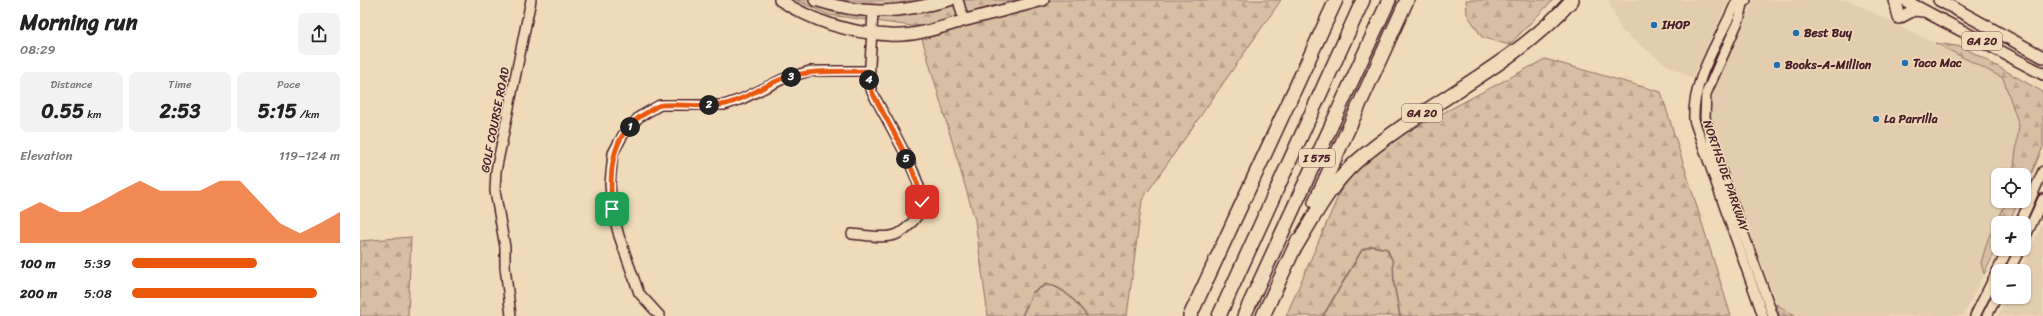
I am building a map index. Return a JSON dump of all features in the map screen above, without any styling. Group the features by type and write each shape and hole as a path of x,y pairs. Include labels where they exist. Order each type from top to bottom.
{"highway":[{"path":"1312,49 1328,0"},
{"path":"1190,316 1312,49 1336,0"},
{"name":"I 575","path":"1218,316 1363,0"},
{"name":"I 575","path":"1244,316 1389,0"},
{"path":"1295,248 1407,0"},
{"name":"GA 20","path":"1263,316 1295,248 1327,195 1355,163 1397,130 1522,46 1554,19 1572,0"}],"main road":[{"path":"780,0 811,18 854,31 902,35 941,28 1043,0"},
{"path":"815,0 840,8 873,12 885,12 950,0"},
{"path":"1895,0 1899,18 1914,10 1925,12"},
{"name":"GA 20","path":"1904,0 2043,74"},
{"name":"GA 20","path":"1939,0 2043,57"}],"street":[{"name":"GOLF COURSE ROAD","path":"511,316 505,267 505,247 496,191 496,170 531,0"},
{"path":"958,0 964,21"},
{"name":"NORTHSIDE PARKWAY","path":"1737,0 1698,84 1695,100 1694,120 1763,316"},
{"name":"NORTHSIDE PARKWAY","path":"1744,0 1740,17 1708,89 1705,103 1705,117 1712,145 1773,316"},
{"path":"852,234 880,237 895,235 907,227 915,218 922,202 920,190 912,171 872,92 869,82 873,12"},
{"path":"660,316 639,293 619,236 612,209 610,184 613,153 623,136 639,117 660,105 724,105 742,99 783,79 810,72 869,71"},
{"path":"2023,216 2043,171"},
{"path":"2031,225 2043,199"},
{"path":"1975,316 2005,256"},
{"path":"1987,316 1993,304"}],"shaded area":[{"path":"1608,0 1729,0 1692,78 1665,64 1621,30"},
{"path":"1754,0 1848,0 2003,78 2019,125 2014,168 1991,168 1991,208 2004,208 2000,216 1991,216 1991,233 1981,263 1984,274 1963,316 1795,316 1776,304 1713,128 1710,110 1715,86"},
{"path":"2043,222 2043,316 1998,316 2004,304 2031,304 2031,264 2023,264 2027,256 2031,256 2031,248"}],"green space":[{"path":"796,0 1281,0 1142,200 1127,316 988,316 975,220 918,25 913,26 829,15"},
{"path":"1466,0 1553,0 1509,45 1482,37 1467,14"},
{"path":"1935,43 1963,47 2043,92 2043,147 2031,175 2031,168 2014,168 2019,125 2003,78"},
{"path":"1545,59 1661,92 1731,316 1286,316 1354,160"},
{"path":"2004,208 2016,208 2012,216 2000,216"},
{"path":"1991,233 1991,256 1993,256 1984,274 1981,263"},
{"path":"411,237 408,316 360,316 360,241"},
{"path":"1776,304 1795,316 1780,316"}],"waterway":[{"path":"1323,316 1362,250 1372,246 1387,249 1393,262 1394,284 1400,316"},
{"path":"1022,316 1033,292 1047,284 1065,292 1087,316"}],"place":[{"name":"IHOP","path":"1654,25"},
{"name":"Best Buy","path":"1796,33"},
{"name":"Taco Mac","path":"1905,63"},
{"name":"Books-A-Million","path":"1777,65"},
{"name":"La Parrilla","path":"1876,119"}],"route":[{"path":"612,209 610,184 613,153 623,136 639,117 660,105 724,105 742,99 783,79 810,72 837,70 848,72 869,71 869,82 872,92 912,171 920,190 922,202"}]}
